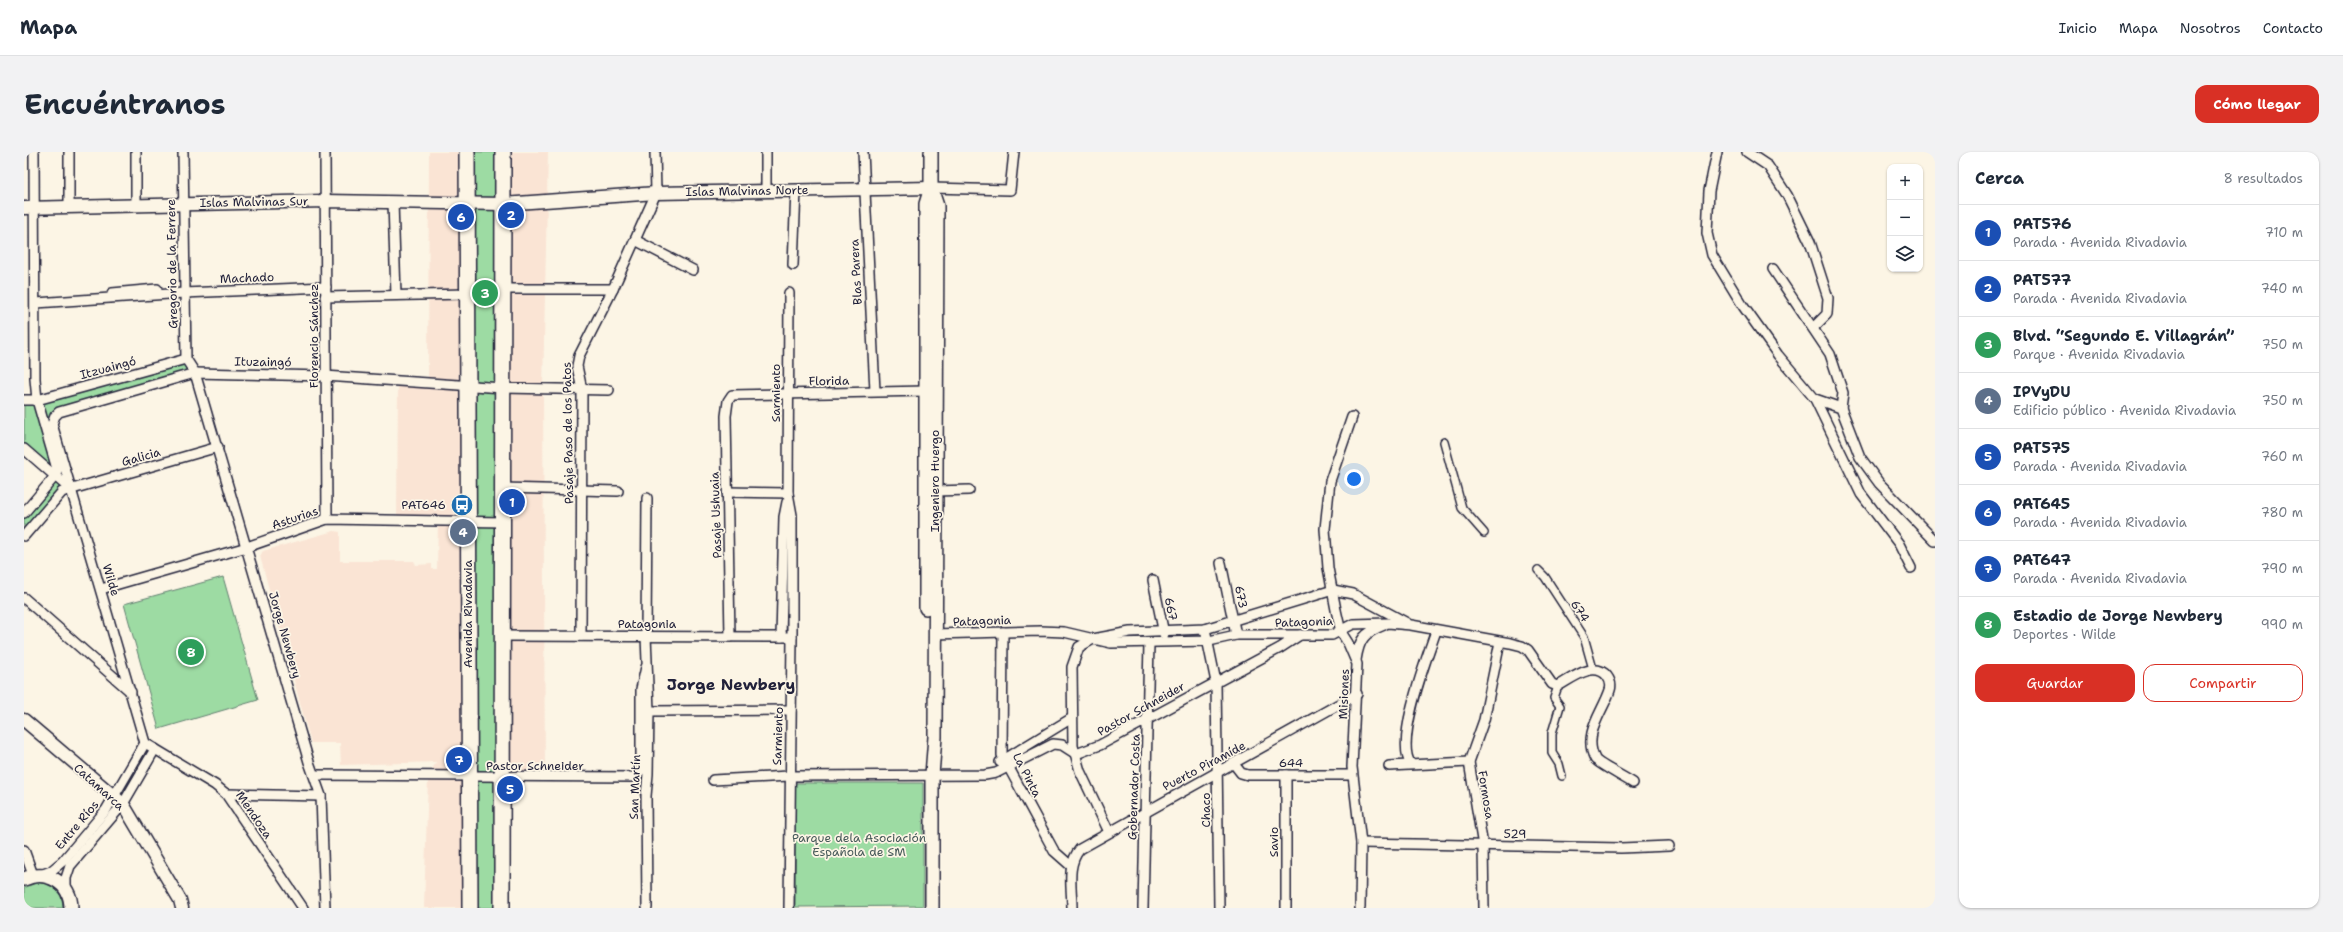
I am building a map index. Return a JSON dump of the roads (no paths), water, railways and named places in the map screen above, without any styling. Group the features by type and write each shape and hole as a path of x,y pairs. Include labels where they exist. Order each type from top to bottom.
{"main road":[{"name":"Avenida Rivadavia","path":"467,152 468,778 470,908"},
{"path":"502,908 503,152"},
{"name":"Ingeniero Huergo","path":"931,152 931,188 926,204 926,739 932,775"},
{"name":"Ingeniero Huergo","path":"931,188 937,206 935,737 932,775 932,908"},
{"path":"33,876 56,879 66,889 72,908"}],"street":[{"path":"24,513 56,475 57,469 37,400 30,342 36,303 29,208 34,152"},
{"path":"69,152 69,207"},
{"path":"136,152 136,204"},
{"name":"Gregorio de la Ferrere","path":"183,152 186,359"},
{"name":"Florencio Sánchez","path":"325,152 325,376 327,520"},
{"name":"Pasaje Paso de los Patos","path":"581,636 582,390 577,366 579,356 613,289 656,193 655,152"},
{"path":"766,152 766,191"},
{"name":"Blas Parera","path":"863,152 875,391"},
{"name":"Islas Malvinas Norte","path":"484,204 503,204 656,193 931,188 1010,190 1014,152"},
{"path":"1717,152 1709,191 1707,233 1712,255 1743,306 1774,349 1815,399 1860,494 1899,544 1911,568"},
{"path":"1747,152 1768,166 1787,195 1810,242 1828,298 1827,314 1813,328"},
{"path":"793,265 796,190"},
{"name":"Islas Malvinas Sur","path":"29,208 136,204 326,201 484,204"},
{"path":"393,202 396,295"},
{"path":"635,240 693,270"},
{"path":"1773,269 1830,354 1843,393 1841,408 1860,456 1879,482 1935,541"},
{"name":"Machado","path":"36,303 184,292 326,287"},
{"path":"502,289 613,289"},
{"name":"Sarmiento","path":"781,637 784,517 788,493 789,293"},
{"path":"325,297 467,294"},
{"path":"186,359 195,372"},
{"name":"Itzuaingó","path":"37,400 186,359"},
{"name":"Ituzaingó","path":"52,424 55,416 59,412 195,372 325,376 503,388"},
{"name":"Jorge Newbery","path":"195,372 309,762 315,775 321,796 325,908"},
{"path":"503,388 609,390"},
{"name":"Florida","path":"732,395 926,391"},
{"name":"Pasaje Ushuaia","path":"730,637 726,416 728,400 732,395"},
{"path":"1815,399 1841,408"},
{"path":"24,400 37,400"},
{"name":"Misiones","path":"1352,417 1330,481 1326,510 1326,552 1341,632 1356,660 1357,694 1352,776 1361,843 1360,908"},
{"name":"Wilde","path":"52,424 145,743"},
{"path":"1444,442 1462,508 1484,533"},
{"name":"Galicia","path":"24,536 62,492 218,447"},
{"path":"24,449 56,475 71,490"},
{"path":"503,488 618,491"},
{"path":"935,491 968,490"},
{"path":"728,492 788,493"},
{"name":"Sarmiento","path":"788,493 792,515 792,637 789,776 790,908"},
{"name":"San Martín","path":"647,498 646,667 649,711 648,774 646,796 647,908"},
{"name":"Asturias","path":"101,588 247,547 327,520 467,520 502,522"},
{"name":"673","path":"1221,563 1236,635"},
{"name":"674","path":"1538,570 1545,577 1584,637 1593,669"},
{"name":"667","path":"1154,580 1166,642"},
{"path":"1109,832 1080,771 1076,754 1072,718 1072,667 1079,647 1093,639 1130,632 1205,629 1333,590 1353,594 1409,624"},
{"path":"24,598 131,692"},
{"path":"1356,660 1359,643 1366,633 1388,623"},
{"name":"Patagonia","path":"935,634 1064,632 1111,643 1149,643 1208,641 1236,635 1332,635 1341,632 1353,624 1409,624 1522,646 1528,650 1552,684 1558,686"},
{"name":"Chaco","path":"1205,629 1216,682 1219,908"},
{"path":"1411,764 1405,753 1409,719 1436,630"},
{"name":"La Pinta","path":"1004,632 1002,755 1054,851 1071,866"},
{"name":"Pastor Schneider","path":"1076,754 1100,745 1280,648 1300,635"},
{"name":"Patagonia","path":"503,636 792,637"},
{"name":"Formosa","path":"1484,908 1483,846 1469,762 1484,720 1500,642"},
{"name":"Gobernador Costa","path":"1142,908 1149,643"},
{"name":"San Martín","path":"635,777 641,770 641,689 646,667"},
{"path":"1562,776 1559,764 1552,753 1552,733 1560,706 1554,698 1558,686 1593,669 1600,670 1611,681 1610,689 1593,728 1592,751 1595,760 1633,783"},
{"name":"Puerto Piramíde","path":"1071,866 1074,856 1080,849 1357,694"},
{"path":"649,711 791,710"},
{"path":"713,780 789,776 991,774 1072,718"},
{"name":"Catamarca","path":"25,721 118,801 180,900 182,908"},
{"name":"Mendoza","path":"145,743 215,785 226,794 303,908"},
{"name":"Entre Ríos","path":"33,876 51,871 63,861 118,801 145,743"},
{"path":"1006,763 1053,744 1062,745 1076,754"},
{"name":"Entre Ríos","path":"66,889 66,878 70,866 155,749"},
{"path":"1389,766 1469,762"},
{"name":"644","path":"1234,764 1241,773 1248,775 1352,776"},
{"name":"Pastor Schneider","path":"315,775 468,778 635,777"},
{"name":"Savio","path":"1286,776 1286,908"},
{"path":"226,794 321,796"},
{"name":"529","path":"1361,843 1620,848 1669,846"},
{"path":"24,850 33,876"},
{"path":"1071,866 1072,908"}],"place":[{"name":"PAT577","path":"511,215"},
{"name":"PAT645","path":"461,217"},
{"name":"Blvd. “Segundo E. Villagrán”","path":"485,293"},
{"name":"PAT576","path":"512,502"},
{"name":"PAT646","path":"462,505"},
{"name":"IPVyDU","path":"463,532"},
{"name":"Estadio de Jorge Newbery","path":"191,652"},
{"name":"PAT647","path":"459,760"},
{"name":"PAT575","path":"510,789"}],"district":[{"name":"Jorge Newbery","path":"731,684"}],"park label":[{"name":"Parque dela Asociación Española de SM","path":"859,845"}]}
